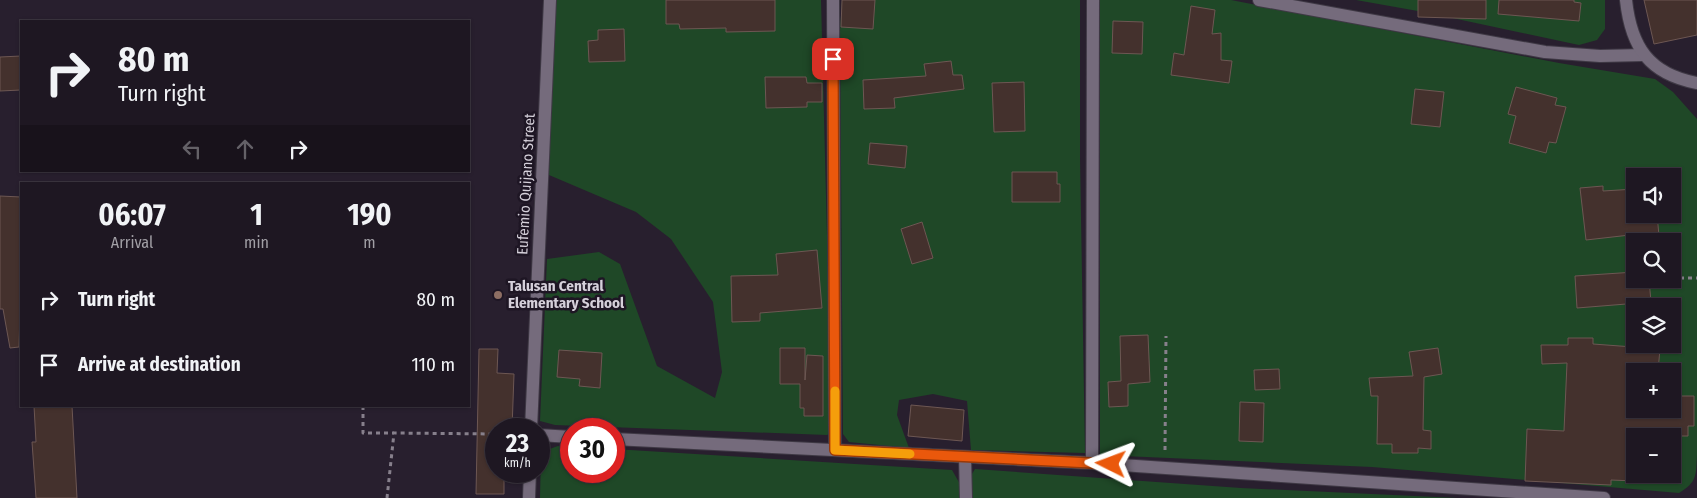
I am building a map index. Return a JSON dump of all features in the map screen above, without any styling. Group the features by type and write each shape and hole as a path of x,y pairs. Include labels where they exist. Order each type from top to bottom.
{"street":[{"name":"Eufemio Quijano Street","path":"531,418 550,0"},
{"path":"833,0 835,450"},
{"path":"1092,463 1093,0"},
{"path":"1259,0 1545,52 1600,56 1644,55"},
{"path":"1626,0 1628,19 1634,38 1644,55 1655,67 1682,80 1697,82"},
{"path":"625,440 1092,463 1604,498"},
{"path":"965,457 966,498"},
{"path":"529,498 530,483"}],"path":[{"path":"1681,278 1697,278"},
{"path":"1165,468 1166,336"},
{"path":"363,407 363,433 485,434"},
{"path":"387,498 394,433"}],"green space":[{"path":"554,0 821,0 832,432 827,435 625,428 625,418 560,418 560,425 555,425 550,424 550,418 540,418 547,259 599,252 620,264 657,366 715,398 722,372 713,302 671,239 636,212 549,175"},
{"path":"842,0 1080,0 1080,158 1085,453 971,450 967,401 933,394 899,400 897,415 909,448 849,442 843,434 840,31"},
{"path":"1100,0 1231,0 1559,63 1655,79 1673,92 1697,119 1697,462 1696,473 1692,482 1679,493 1372,467 1100,455"},
{"path":"1356,0 1605,0 1605,29 1597,40 1579,45 1429,13"},
{"path":"560,446 560,483 625,483 625,450 952,470 960,484 961,498 540,498 540,483 550,483 550,449"},
{"path":"975,469 1241,488 1458,498 970,498 969,479"}],"building":[{"path":"666,0 775,0 775,31 726,32 726,28 680,29 679,24 666,24"},
{"path":"842,0 875,0 873,29 841,27"},
{"path":"1418,0 1486,0 1486,19 1418,17"},
{"path":"1499,0 1574,0 1574,2 1581,3 1579,21 1498,14"},
{"path":"1644,0 1697,0 1697,35 1654,44"},
{"path":"1191,6 1215,10 1212,34 1221,33 1221,60 1232,61 1229,83 1171,75 1174,53 1184,55"},
{"path":"1113,21 1143,22 1142,54 1112,53"},
{"path":"624,29 625,61 589,62 588,41 598,40 598,30"},
{"path":"20,56 20,90 0,91 0,57"},
{"path":"951,61 953,75 962,75 964,89 894,98 895,108 864,109 863,80 926,76 924,64"},
{"path":"765,77 806,77 807,83 822,83 822,102 807,102 807,107 766,108"},
{"path":"1024,82 1025,131 994,132 992,83"},
{"path":"1516,87 1557,98 1555,105 1566,107 1556,143 1549,142 1546,153 1509,143 1516,116 1508,114"},
{"path":"1415,89 1444,92 1440,127 1411,124"},
{"path":"870,143 907,146 905,168 868,164"},
{"path":"1012,172 1057,172 1057,184 1060,184 1060,202 1012,202"},
{"path":"1603,186 1603,191 1626,190 1626,223 1658,223 1659,233 1626,233 1626,235 1586,240 1580,188"},
{"path":"0,196 20,197 19,347 10,348 3,309 0,309"},
{"path":"922,222 933,258 912,264 901,229"},
{"path":"817,250 822,308 760,313 760,321 732,322 731,276 778,275 776,254"},
{"path":"1626,273 1626,288 1650,288 1651,298 1626,298 1626,304 1577,308 1575,276"},
{"path":"1148,335 1150,382 1128,384 1128,406 1109,407 1108,382 1121,381 1120,336"},
{"path":"1568,338 1593,338 1593,344 1626,346 1626,353 1660,353 1659,363 1626,363 1626,418 1681,418 1681,396 1694,396 1694,426 1688,426 1688,436 1681,436 1681,428 1626,428 1626,481 1611,480 1611,485 1525,481 1527,429 1564,431 1567,363 1542,364 1541,345 1568,345"},
{"path":"780,348 805,348 805,380 807,355 823,356 823,416 804,416 804,408 800,408 800,384 780,384"},
{"path":"1438,348 1442,374 1424,377 1423,430 1431,431 1431,449 1418,448 1418,453 1392,453 1392,444 1377,444 1378,396 1371,396 1369,378 1413,376 1409,352"},
{"path":"479,349 498,349 497,373 514,374 512,418 485,418 485,483 504,483 504,494 476,494"},
{"path":"559,350 602,353 600,388 579,386 580,379 557,377"},
{"path":"1279,369 1280,389 1255,390 1254,370"},
{"path":"1240,402 1264,403 1263,442 1239,441"},
{"path":"911,405 964,410 962,441 908,436"},
{"path":"34,407 72,407 77,498 36,498 32,442 36,442"}],"slow traffic":[{"path":"835,391 835,450 910,454"}],"place":[{"name":"Talusan Central Elementary School","path":"498,295"}],"route":[{"path":"833,59 835,450 1111,464"}]}
